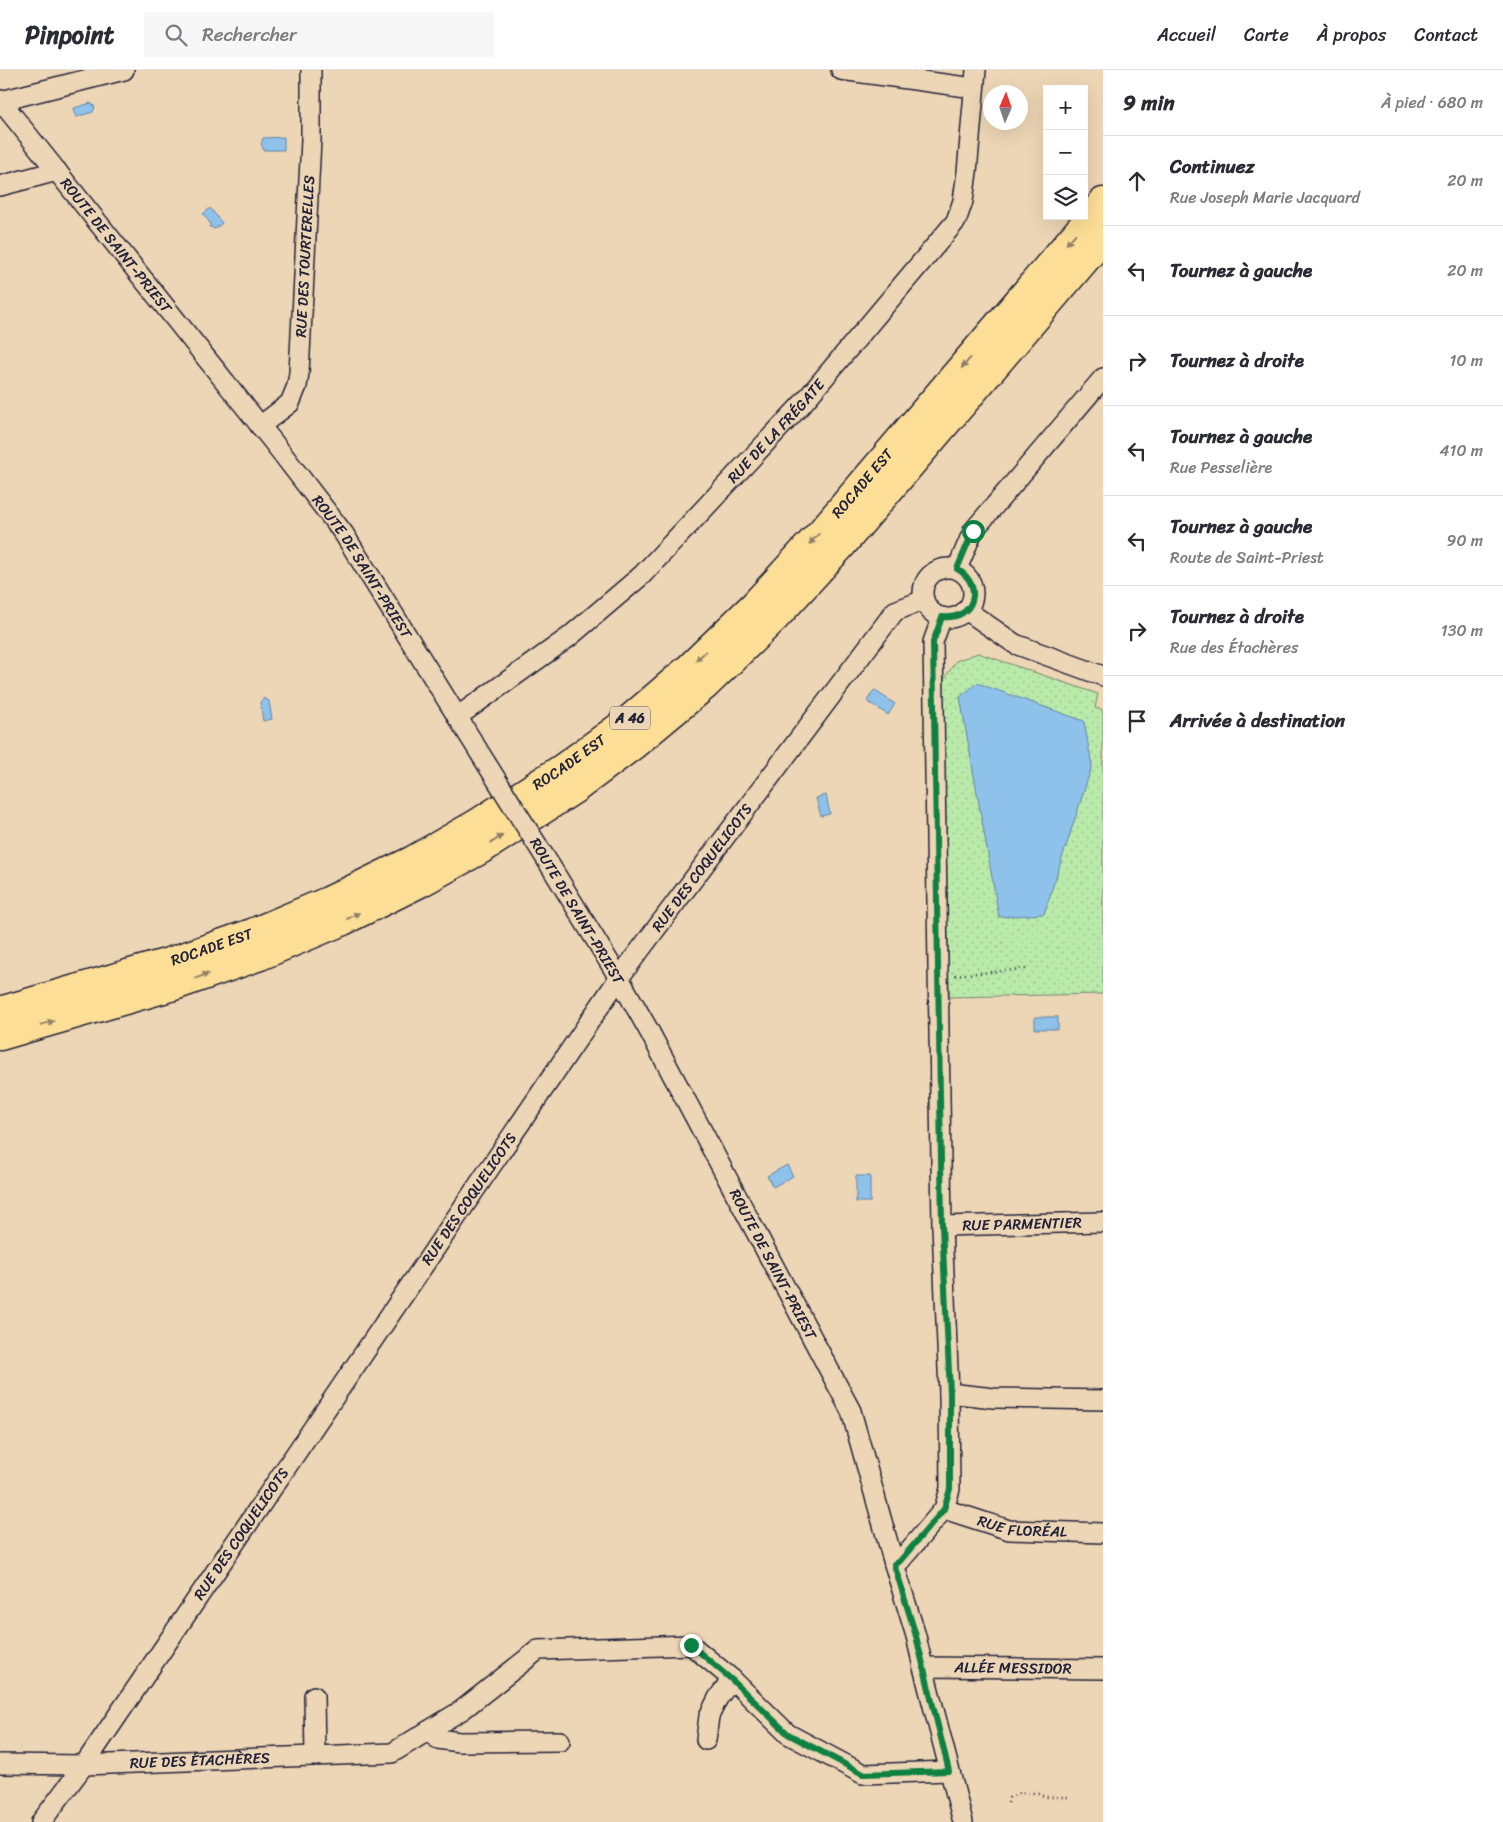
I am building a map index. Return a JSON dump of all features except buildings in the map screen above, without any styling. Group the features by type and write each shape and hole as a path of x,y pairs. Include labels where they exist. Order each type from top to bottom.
{"highway":[{"name":"ROCADE EST","path":"0,1011 169,962 252,933 328,901 413,860 476,824 570,764 626,722 690,667 755,604 821,532 1103,202"},
{"name":"ROCADE EST","path":"0,1036 178,985 260,956 343,921 422,882 484,848 575,789 635,744 698,691 775,618 843,544 1103,239"}],"street":[{"path":"1,101 124,70"},
{"name":"RUE DES TOURTERELLES","path":"260,426 290,404 297,386 299,373 312,140 311,70"},
{"path":"841,70 975,79"},
{"name":"RUE DE LA FRÉGATE","path":"457,717 569,638 642,575 804,403 918,268 956,221 963,201 975,79"},
{"name":"ROUTE DE SAINT-PRIEST","path":"1,101 344,534 619,978 695,1117 850,1411 916,1636 922,1667 962,1822"},
{"path":"0,186 57,171"},
{"path":"957,569 973,531 1103,378"},
{"path":"942,568 957,569 970,580 973,587 973,596 966,610 955,617 942,617 934,614 924,600 924,584 934,572 942,568"},
{"name":"RUE DES COQUELICOTS","path":"41,1822 84,1765 619,978 896,611 924,600"},
{"path":"966,610 1015,644 1103,676"},
{"path":"894,1564 900,1561 944,1509 950,1489 950,1393 942,1226 933,642 942,617"},
{"name":"RUE PARMENTIER","path":"942,1226 1103,1222"},
{"path":"950,1393 994,1398 1103,1400"},
{"name":"RUE FLORÉAL","path":"944,1509 1009,1530 1103,1533"},
{"name":"RUE DES ÉTACHÈRES","path":"0,1764 84,1765 392,1753 462,1710 538,1650 691,1645 732,1680 788,1734 863,1774 949,1771"},
{"name":"ALLÉE MESSIDOR","path":"922,1667 1103,1669"},
{"path":"706,1740 709,1716 718,1698 732,1680"},
{"path":"314,1696 315,1756"},
{"path":"428,1731 438,1739 459,1742 560,1741"}],"path":[{"path":"938,977 1027,969"},
{"path":"1008,1803 1009,1798 1019,1793 1070,1797"}],"green space":[{"path":"978,653 1098,694 1095,708 1103,710 1103,994 949,997 943,681 956,661"}],"water":[{"path":"91,103 95,107 93,112 76,117 74,108"},
{"path":"284,137 284,150 263,150 261,145 263,138"},
{"path":"210,208 222,223 215,229 210,227 210,223 203,214"},
{"path":"977,683 1084,721 1092,766 1044,914 999,917 960,697"},
{"path":"874,690 895,704 888,715 867,701"},
{"path":"264,698 269,701 272,719 263,721 260,702"},
{"path":"826,795 830,814 821,816 816,798"},
{"path":"1035,1017 1058,1017 1058,1029 1035,1029"},
{"path":"787,1165 793,1176 773,1187 767,1176"},
{"path":"856,1176 870,1176 870,1202 856,1202"}],"route":[{"path":"691,1645 732,1680 788,1734 830,1758 863,1774 949,1771 922,1667 916,1636 894,1564 900,1561 944,1509 950,1489 950,1393 942,1226 933,642 942,617 955,617 966,610 971,603 973,587 970,580 957,569 973,531"}]}
